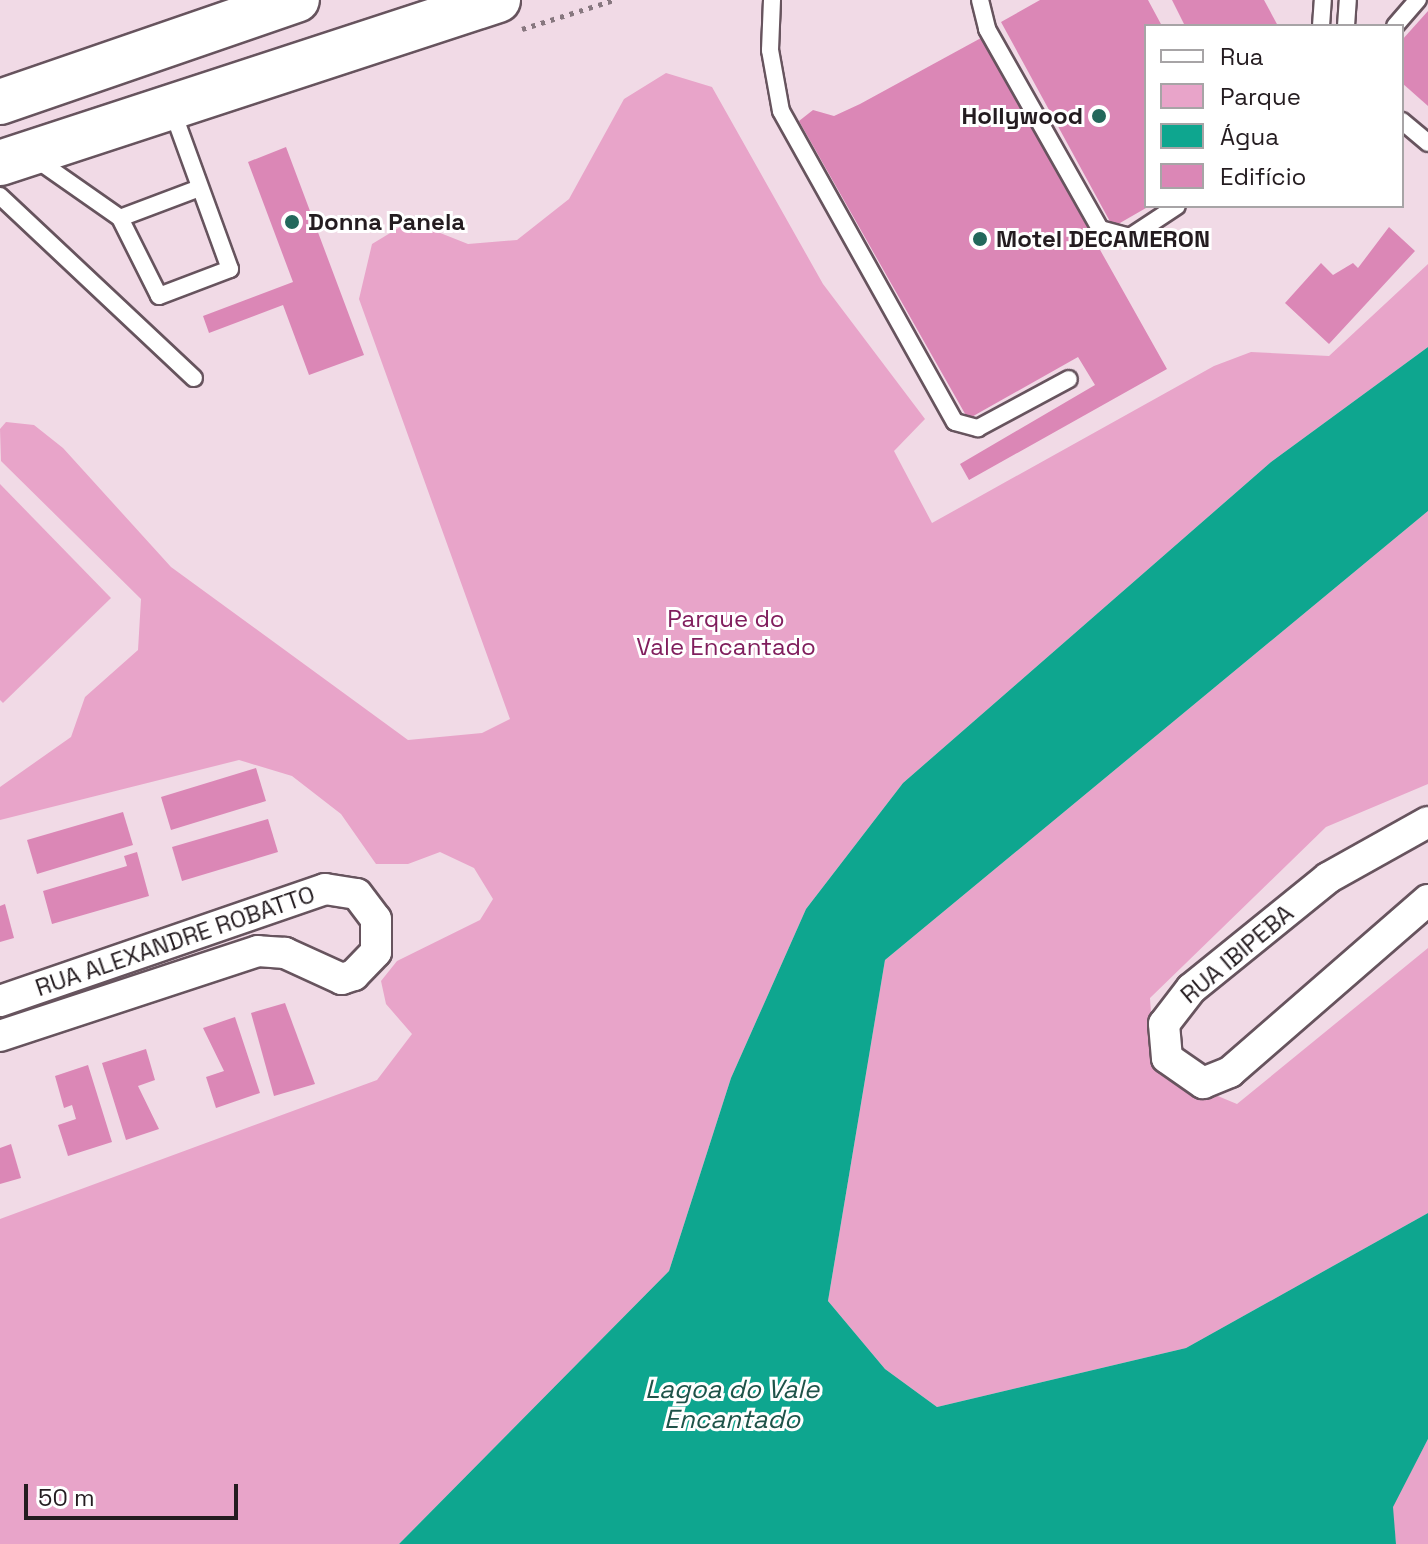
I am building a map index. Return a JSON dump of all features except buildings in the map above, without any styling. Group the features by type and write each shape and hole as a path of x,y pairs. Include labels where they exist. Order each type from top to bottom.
{"main road":[{"path":"0,102 297,0"},
{"path":"13,158 169,102 498,0"}],"street":[{"name":"RUA IBIPEBA","path":"1428,822 1328,878 1191,989 1164,1024 1167,1058 1203,1083 1230,1072 1428,900"},
{"name":"RUA ALEXANDRE ROBATTO","path":"0,1001 325,889 357,894 376,919 376,952 354,975 342,979 285,953 258,951 0,1036"}],"lane":[{"path":"772,0 770,50 781,111 955,422 978,428 1069,379"},
{"path":"980,0 987,29 1100,229 1130,237 1174,208"},
{"path":"1321,24 1323,0"},
{"path":"1346,24 1348,0"},
{"path":"1397,24 1418,0"},
{"path":"13,158 120,218 159,296 230,269 169,102"},
{"path":"1404,123 1428,143"},
{"path":"120,218 200,188"},
{"path":"0,196 194,378"}],"green space":[{"name":"Parque do Vale Encantado","path":"666,73 712,87 823,284 925,419 894,451 932,523 1214,366 1251,352 1329,356 1428,264 1428,347 1271,462 903,783 806,909 731,1078 669,1271 399,1544 0,1544 0,1219 377,1080 412,1034 386,1004 381,981 397,961 480,920 493,899 474,868 440,852 408,864 376,864 341,814 292,776 239,760 0,820 0,787 71,737 85,697 138,650 141,599 1,461 0,429 6,422 34,425 63,448 171,567 408,740 482,733 510,719 359,299 372,244 410,221 468,244 517,240 569,199 624,99"},
{"path":"0,484 111,598 3,703 0,700"},
{"path":"1428,511 1428,784 1326,827 1150,998 1155,1070 1237,1104 1428,948 1428,1213 1186,1348 937,1407 885,1369 828,1301 885,960"},
{"path":"1428,1439 1428,1544 1396,1544 1392,1507"}],"water":[{"name":"Lagoa do Vale Encantado","path":"1428,347 1428,511 885,960 828,1301 885,1369 937,1407 1186,1348 1428,1213 1428,1439 1393,1507 1396,1544 399,1544 669,1271 731,1078 806,909 903,783 1271,462"}],"place":[{"name":"Hollywood","path":"1099,116"},
{"name":"Donna Panela","path":"292,222"},
{"name":"Motel DECAMERON","path":"980,239"}]}
